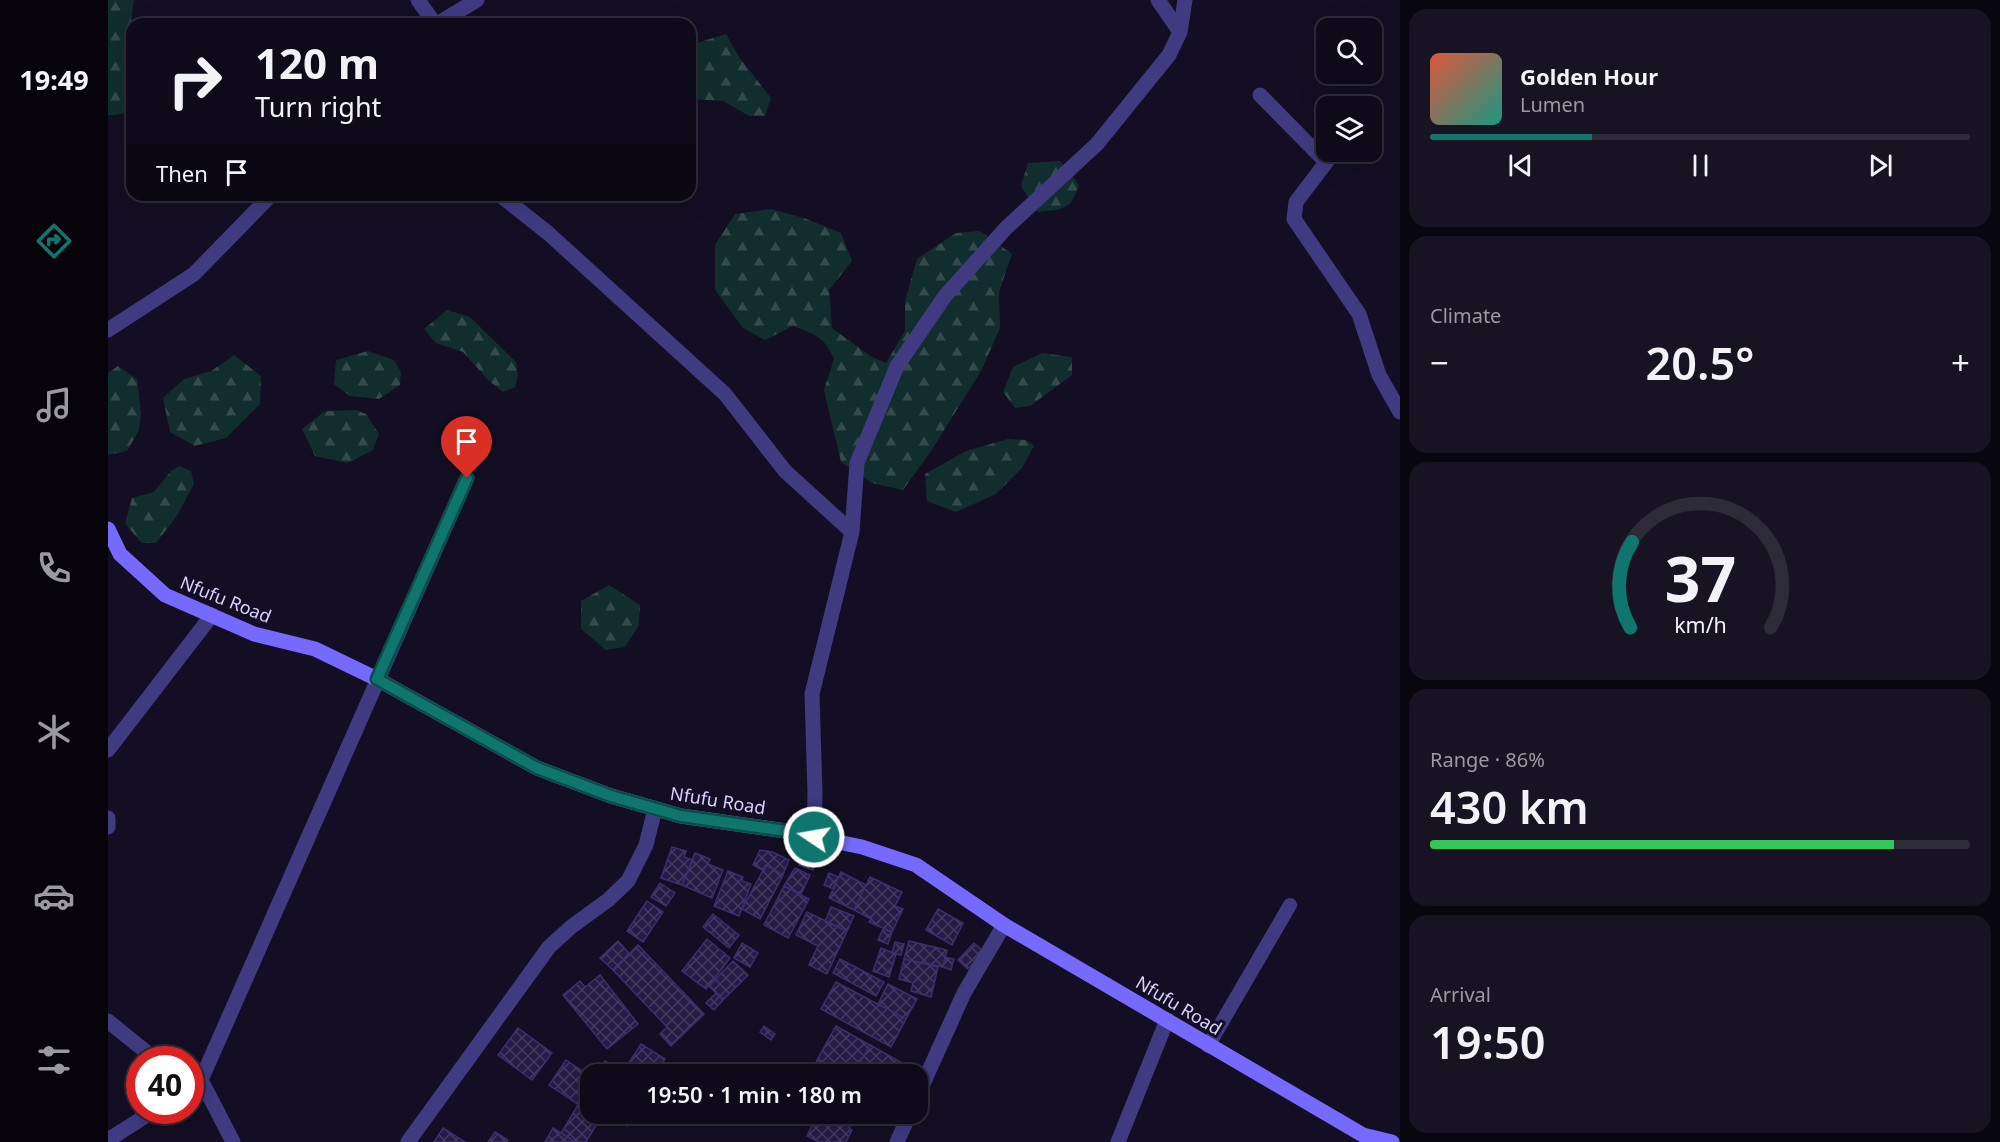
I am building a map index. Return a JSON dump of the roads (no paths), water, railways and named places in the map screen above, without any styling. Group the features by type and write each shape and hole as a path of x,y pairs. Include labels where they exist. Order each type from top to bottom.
{"street":[{"path":"418,0 432,18"},
{"path":"446,18 477,0"},
{"path":"1158,0 1180,32"},
{"path":"814,837 812,694 852,532 857,464 897,366 952,287 1006,228 1097,144 1169,55 1180,32 1185,0"},
{"path":"1260,95 1316,145"},
{"path":"1325,162 1296,202 1294,219 1359,314 1379,375 1400,412"},
{"path":"108,330 194,274 265,201"},
{"path":"507,201 557,241 725,394 785,471 852,532"},
{"path":"204,1065 467,478"},
{"name":"Nfufu Road","path":"108,529 120,554 165,595 254,634 315,649 377,679 537,768 611,796 681,816 786,831 862,847 916,865 1004,925 1208,1046 1364,1136 1392,1142"},
{"path":"108,750 212,615"},
{"path":"408,1142 549,947 571,927 609,900 628,881 646,845 655,809"},
{"path":"108,818 108,827"},
{"path":"928,1073 964,993 1004,925"},
{"path":"108,1020 139,1046"},
{"path":"1118,1142 1167,1020"},
{"path":"204,1096 233,1142"},
{"path":"108,1140 133,1124"},
{"path":"897,1142 905,1124"}],"lane":[{"path":"1208,1046 1290,905"}]}
